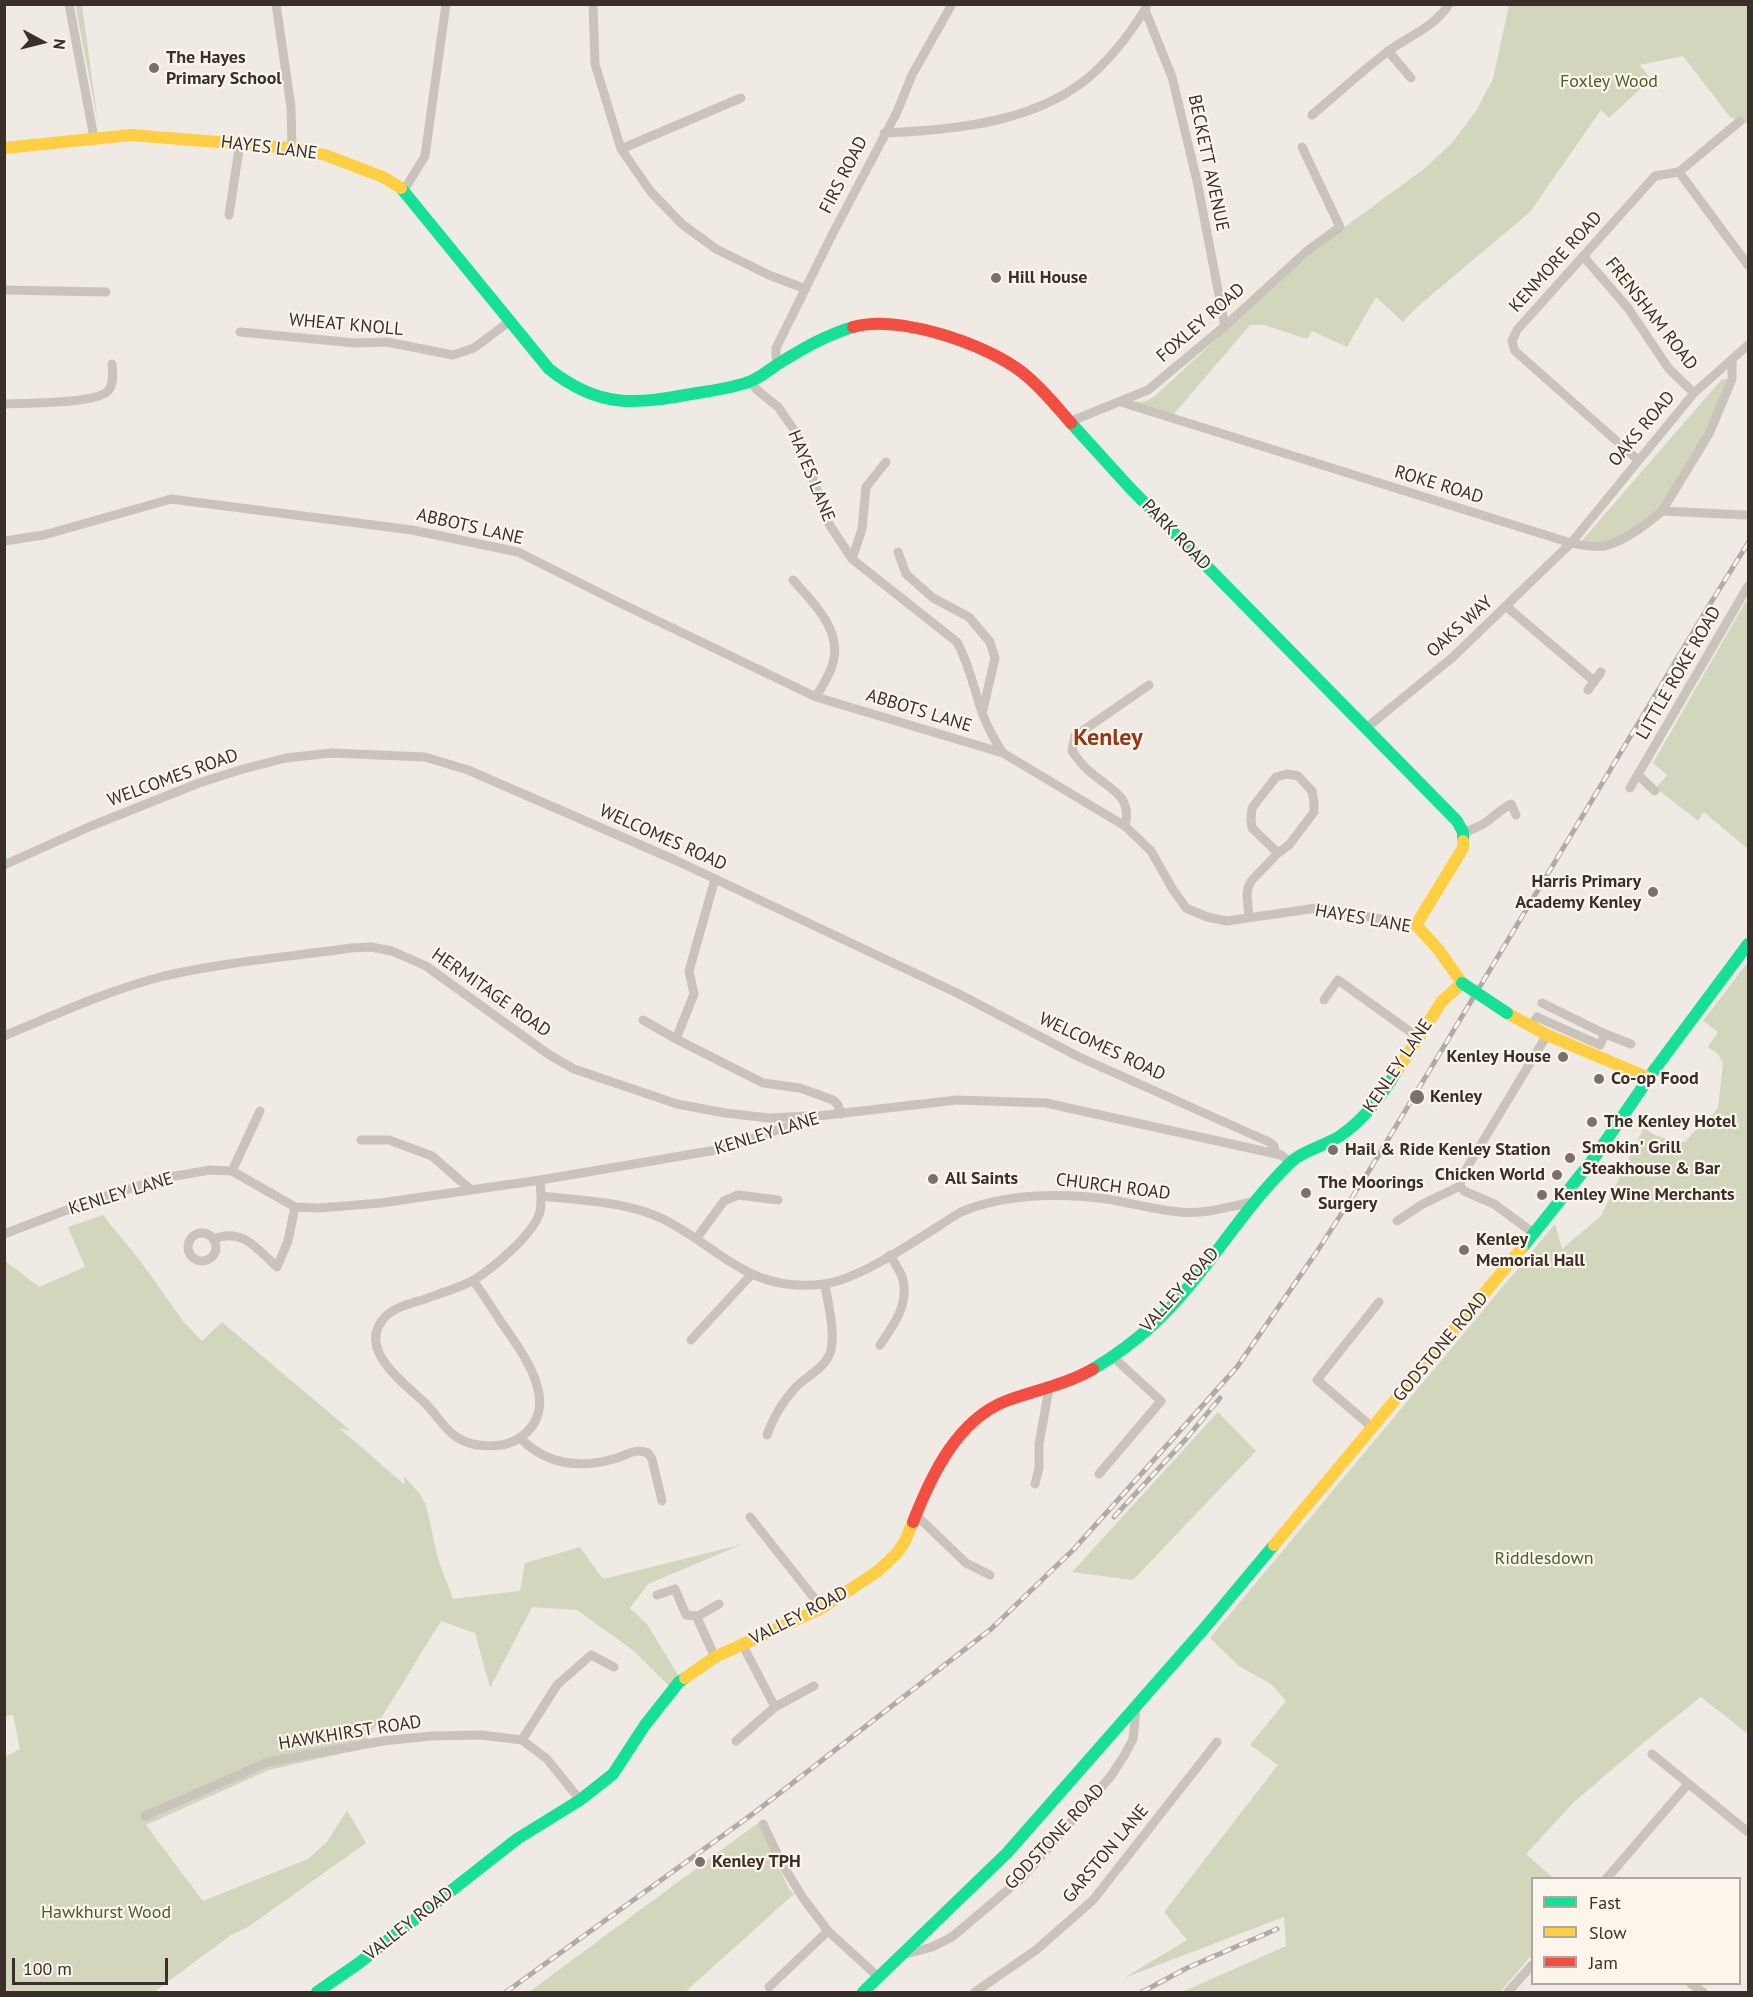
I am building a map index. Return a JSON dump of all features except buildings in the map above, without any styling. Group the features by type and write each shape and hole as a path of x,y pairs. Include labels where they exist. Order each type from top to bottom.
{"main road":[{"name":"HAYES LANE","path":"4,148 131,135 292,147 325,155 383,177 404,190 549,369 563,382 587,395 633,402 722,389 750,381"},
{"name":"PARK ROAD","path":"750,381 820,339 850,328 888,323 961,342 1012,366 1036,386 1128,486 1461,826 1463,832"},
{"path":"1416,925 1463,848 1463,832"},
{"name":"HAYES LANE","path":"1416,925 1438,949 1462,983 1507,1013 1547,1035 1649,1078"},
{"name":"GODSTONE ROAD","path":"863,1992 1007,1853 1136,1707 1373,1428 1535,1234 1594,1158 1649,1078 1749,944"},
{"name":"KENLEY LANE","path":"1290,1162 1311,1149 1329,1143 1356,1124 1375,1105 1442,1001 1462,983"},
{"name":"VALLEY ROAD","path":"317,1992 359,1963 509,1845 580,1800 612,1774 645,1725 679,1682 716,1657 822,1608 878,1571 897,1553 905,1541 924,1493 959,1435 991,1408 1049,1389 1082,1375 1113,1357 1156,1322 1190,1285 1253,1202 1290,1162"}],"street":[{"path":"69,4 94,138"},
{"path":"276,4 291,107 292,147"},
{"path":"404,190 425,156 446,4"},
{"path":"593,4 595,64 621,149 651,192 682,224 716,249 769,275 806,289"},
{"name":"FIRS ROAD","path":"779,364 776,348 832,233 897,112 912,75 952,4"},
{"path":"1312,115 1388,51 1422,30 1442,14 1449,4"},
{"path":"884,133 928,131 1001,119 1059,98 1098,70 1146,7"},
{"name":"BECKETT AVENUE","path":"1146,7 1172,77 1197,181 1225,326"},
{"path":"1388,51 1411,78"},
{"path":"621,149 741,98"},
{"path":"1740,121 1679,172 1749,264"},
{"path":"229,215 240,143"},
{"name":"FOXLEY ROAD","path":"1069,422 1148,390 1225,326 1307,251 1340,227 1302,147"},
{"name":"KENMORE ROAD","path":"1638,460 1515,351 1512,341 1517,330 1655,176 1679,172"},
{"name":"FRENSHAM ROAD","path":"1583,256 1628,308 1669,369 1694,393"},
{"path":"4,290 106,292"},
{"name":"WHEAT KNOLL","path":"240,332 355,343 387,342 453,355 474,348 510,321"},
{"name":"OAKS ROAD","path":"1571,543 1694,393 1749,345"},
{"path":"1732,361 1732,379 1709,434 1662,511 1745,515"},
{"path":"4,404 92,399 107,392 113,381 112,364"},
{"name":"HAYES LANE","path":"750,381 757,390 778,407 797,434 829,524 852,559 957,642 964,655 991,735 1003,753 1125,826 1151,851 1186,908 1207,917 1227,921 1316,908 1416,925"},
{"name":"ROKE ROAD","path":"1121,402 1571,543 1605,546 1645,526 1662,511"},
{"path":"852,559 862,529 866,487 886,462"},
{"name":"ABBOTS LANE","path":"4,542 44,535 171,499 412,530 518,552 816,697 1003,753"},
{"name":"OAKS WAY","path":"1365,729 1453,657 1571,543"},
{"path":"898,552 906,574 933,598 969,616 990,642 995,658 982,713"},
{"path":"793,580 824,617 833,636 835,652 833,663 816,697"},
{"name":"LITTLE ROKE ROAD","path":"1630,788 1749,586"},
{"path":"1507,607 1594,681"},
{"path":"1588,690 1601,672"},
{"path":"1125,826 1128,813 1124,800 1086,769 1072,751 1075,736 1149,685"},
{"name":"WELCOMES ROAD","path":"4,865 91,826 199,783 286,758 331,753 424,757 447,762 510,787 715,879 959,994 1079,1057 1269,1142 1274,1146 1276,1154"},
{"path":"1249,917 1248,887 1278,853 1289,845 1314,812 1312,792 1298,776 1287,774 1276,777 1252,808 1252,828 1278,853"},
{"path":"1638,775 1655,791"},
{"path":"1506,794 1516,815"},
{"path":"1463,832 1483,826 1497,812 1511,804"},
{"path":"676,1039 694,994 689,971 715,879"},
{"name":"HERMITAGE ROAD","path":"4,1036 93,998 162,977 193,970 339,949 371,947 392,951 426,966 548,1054 574,1069 677,1104 724,1113 769,1118 818,1116"},
{"path":"1324,1000 1338,980 1419,1038"},
{"path":"1542,1003 1631,1044"},
{"path":"1532,1027 1537,1017 1600,1044 1605,1034"},
{"path":"643,1020 763,1083 800,1088 833,1100 838,1105 841,1114"},
{"path":"1535,1234 1494,1204 1464,1191 1460,1186 1462,1176 1547,1035"},
{"name":"KENLEY LANE","path":"4,1234 93,1200 164,1178 210,1170 232,1171 295,1207 319,1208 381,1203 540,1180 722,1149 818,1116 957,1100 1046,1103 1276,1154 1285,1157 1290,1162"},
{"path":"232,1171 260,1111"},
{"path":"361,1140 389,1140 432,1156 471,1190"},
{"path":"473,1280 529,1361 535,1378 540,1405 537,1417 531,1428 509,1444 478,1445 462,1441 396,1377 377,1350 377,1330 389,1314 396,1309 473,1280 519,1244 535,1223 540,1212 542,1196 540,1180"},
{"path":"1397,1221 1423,1204 1460,1186"},
{"path":"696,1239 724,1201 738,1195 778,1200"},
{"name":"CHURCH ROAD","path":"542,1196 624,1206 662,1218 751,1275 778,1283 825,1284 854,1275 961,1212 980,1204 1031,1195 1073,1196 1107,1199 1181,1213 1253,1202"},
{"path":"213,1239 223,1235 235,1235 248,1240 278,1267 288,1241 295,1207"},
{"path":"880,1345 898,1318 903,1296 902,1278 890,1255"},
{"path":"691,1340 751,1275"},
{"path":"767,1435 771,1422 784,1401 797,1386 826,1362 830,1352 832,1338 825,1284"},
{"path":"1373,1428 1317,1380 1379,1302"},
{"path":"1099,1474 1161,1401 1113,1357"},
{"path":"1035,1484 1039,1468 1039,1444 1049,1389"},
{"path":"520,1438 532,1450 550,1459 570,1464 596,1463 634,1450 648,1453 652,1459 662,1501"},
{"path":"916,1515 966,1563 990,1575"},
{"path":"750,1517 822,1608"},
{"path":"657,1595 675,1589 686,1615 698,1616 719,1604"},
{"path":"698,1616 716,1657"},
{"path":"742,1644 775,1707"},
{"path":"580,1800 547,1759 522,1740 557,1685 591,1655 614,1667"},
{"path":"736,1741 775,1707 814,1686"},
{"name":"GODSTONE ROAD","path":"904,1954 932,1947 952,1937 1023,1877 1111,1776 1133,1739 1136,1707"},
{"name":"HAWKHIRST ROAD","path":"145,1816 268,1762 383,1741 423,1737 481,1735 522,1740"},
{"name":"GARSTON LANE","path":"975,1992 1036,1950 1093,1900 1217,1742"},
{"path":"1652,1754 1749,1832"},
{"path":"1608,1877 1688,1784"},
{"path":"763,1824 794,1886 828,1931 875,1974 876,1980"},
{"path":"769,1987 828,1931"},
{"path":"1508,1992 1531,1967"}],"green space":[{"path":"76,5 82,5 98,123 77,14"},
{"name":"Foxley Wood","path":"1509,5 1748,5 1748,124 1730,117 1683,56 1640,65 1651,79 1609,118 1601,110 1530,212 1416,308 1403,322 1376,297 1347,347 1312,331 1307,339 1264,325 1250,325 1173,415 1131,403 1146,401 1155,396 1308,254 1425,168 1452,143 1476,111 1493,79"},
{"path":"1722,379 1732,379 1709,434 1662,511 1605,546 1579,544"},
{"path":"1746,601 1748,603 1748,849 1704,812 1698,821 1656,788 1667,775 1653,763"},
{"name":"Riddlesdown","path":"1748,962 1748,1734 1701,1697 1573,1803 1526,1854 1552,1877 1531,1877 1531,1956 1500,1992 1182,1992 1286,1946 1284,1917 1124,1978 1187,1940 1164,1912 1278,1765 1250,1745 1286,1701 1272,1685 1239,1666 1210,1638 1555,1224 1562,1249 1601,1216 1644,1127 1658,1136 1685,1142 1700,1125 1712,1116 1718,1107 1723,1063 1718,1054 1708,1047 1718,1032 1703,1021"},
{"name":"Hawkhurst Wood","path":"103,1215 141,1262 183,1321 202,1341 222,1322 351,1431 339,1428 405,1485 404,1476 420,1494 426,1505 438,1559 453,1599 520,1591 525,1563 580,1547 603,1579 743,1544 648,1584 630,1608 647,1624 678,1675 669,1686 634,1651 577,1610 532,1607 490,1688 475,1633 441,1621 362,1749 269,1770 146,1825 203,1901 308,1859 327,1842 347,1810 366,1843 248,1927 231,1935 154,1992 5,1992 5,1757 20,1749 13,1715 4,1716 4,1260 39,1287 85,1267 68,1227"},
{"path":"1218,1412 1256,1451 1133,1580 1072,1572"},
{"path":"758,1823 789,1889 794,1894 685,1992 529,1992"}],"railway":[{"path":"506,1992 754,1813 991,1629 1074,1549 1237,1367 1318,1250 1369,1171 1748,543"},
{"path":"1114,1517 1186,1439 1220,1398"},
{"path":"1142,1992 1187,1968 1277,1929"}],"traffic: fast":[{"path":"401,188 549,369 585,392 603,398 655,400 738,385 758,378 814,343 853,327"},
{"path":"1071,423 1130,488 1457,821 1463,832 1463,841"},
{"path":"1522,1248 1594,1158 1655,1069 1748,944"},
{"path":"1462,983 1507,1013"},
{"path":"1093,1369 1125,1348 1155,1323 1190,1286 1253,1203 1288,1165 1299,1156 1334,1140 1349,1129 1372,1106 1397,1071"},
{"path":"863,1992 1007,1853 1202,1631 1274,1545"},
{"path":"317,1992 359,1963 517,1839 580,1800 613,1774 645,1725 679,1682 685,1678"}],"traffic: slow":[{"path":"4,148 131,135 292,148 325,155 383,177 401,188"},
{"path":"1397,1071 1442,1001 1462,983 1438,949 1416,925 1463,848 1463,841"},
{"path":"1507,1013 1547,1035 1649,1078"},
{"path":"1274,1545 1522,1248"},
{"path":"685,1678 715,1657 822,1608 878,1571 897,1553 913,1522"}],"traffic: jam":[{"path":"853,327 872,324 917,328 965,342 988,352 1030,378 1071,423"},
{"path":"913,1522 937,1469 948,1451 973,1421 1006,1401 1061,1383 1093,1369"}],"place":[{"name":"The Hayes Primary School","path":"154,68"},
{"name":"Hill House","path":"996,278"},
{"name":"Harris Primary Academy Kenley","path":"1653,892"},
{"name":"Kenley House","path":"1563,1057"},
{"name":"Co-op Food","path":"1599,1079"},
{"name":"Kenley","path":"1417,1097"},
{"name":"The Kenley Hotel","path":"1592,1122"},
{"name":"Hail & Ride Kenley Station","path":"1333,1150"},
{"name":"Smokin' Grill Steakhouse & Bar","path":"1570,1158"},
{"name":"Chicken World","path":"1557,1175"},
{"name":"All Saints","path":"933,1179"},
{"name":"The Moorings Surgery","path":"1306,1193"},
{"name":"Kenley Wine Merchants","path":"1542,1195"},
{"name":"Kenley Memorial Hall","path":"1464,1250"},
{"name":"Kenley TPH","path":"700,1862"}],"district":[{"name":"Kenley","path":"1108,738"}]}
